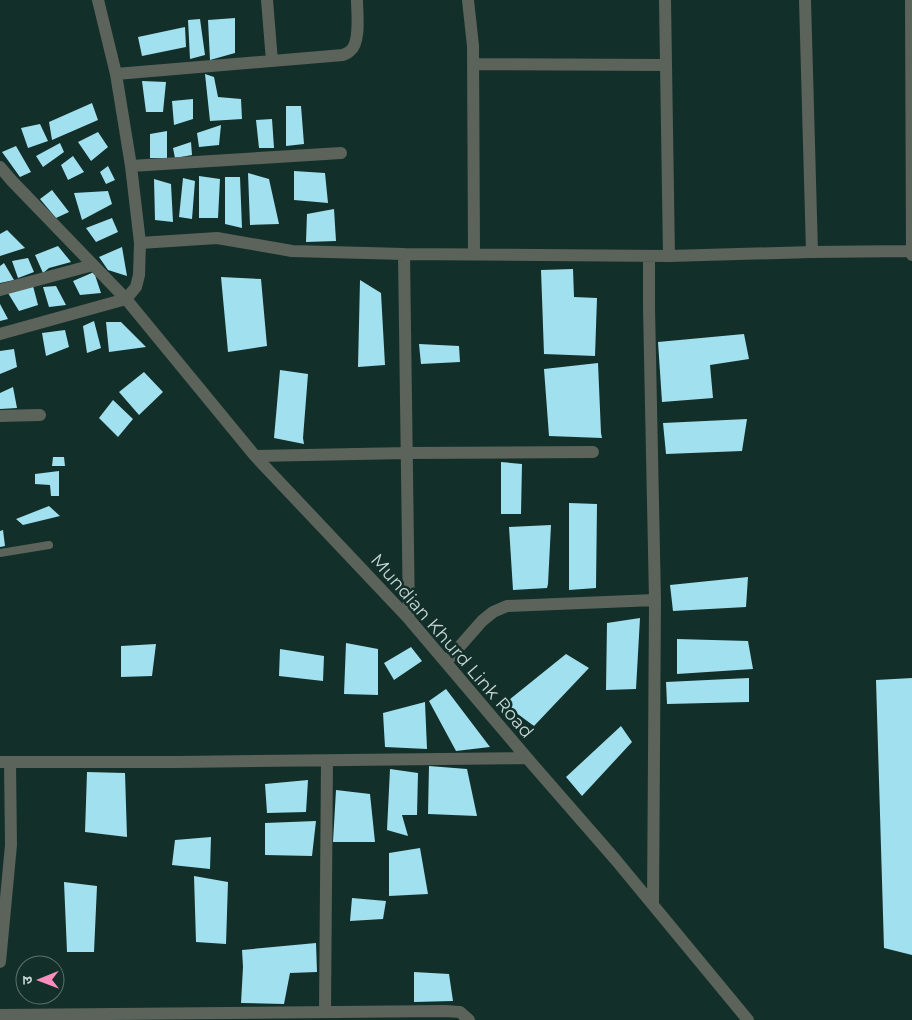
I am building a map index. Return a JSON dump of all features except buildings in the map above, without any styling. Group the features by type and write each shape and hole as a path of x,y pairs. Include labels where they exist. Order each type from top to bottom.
{"street":[{"path":"0,334 126,299 136,288 139,275 140,244 131,166 116,74 98,0"},
{"path":"267,0 272,61"},
{"path":"116,74 343,55 356,44 357,0"},
{"path":"468,0 474,64 474,254"},
{"path":"665,0 669,256"},
{"path":"805,0 812,252"},
{"path":"140,244 217,238 292,251 404,254 669,256 812,252 912,252 911,0"},
{"path":"474,64 666,65"},
{"path":"131,166 341,153"},
{"name":"Mundian Khurd Link Road","path":"0,167 126,299 256,456 409,619 615,859 744,1019"},
{"path":"404,254 409,619"},
{"path":"649,256 648,308 655,600 653,905"},
{"path":"0,290 93,265"},
{"path":"0,416 40,415"},
{"path":"256,456 593,452"},
{"path":"446,662 482,621 493,612 507,606 655,600"},
{"path":"0,962 11,845 5,762 527,758"},
{"path":"325,1016 327,760"},
{"path":"0,1015 325,1016 445,1011 460,1012 469,1020"}],"lane":[{"path":"0,553 49,545"}]}
